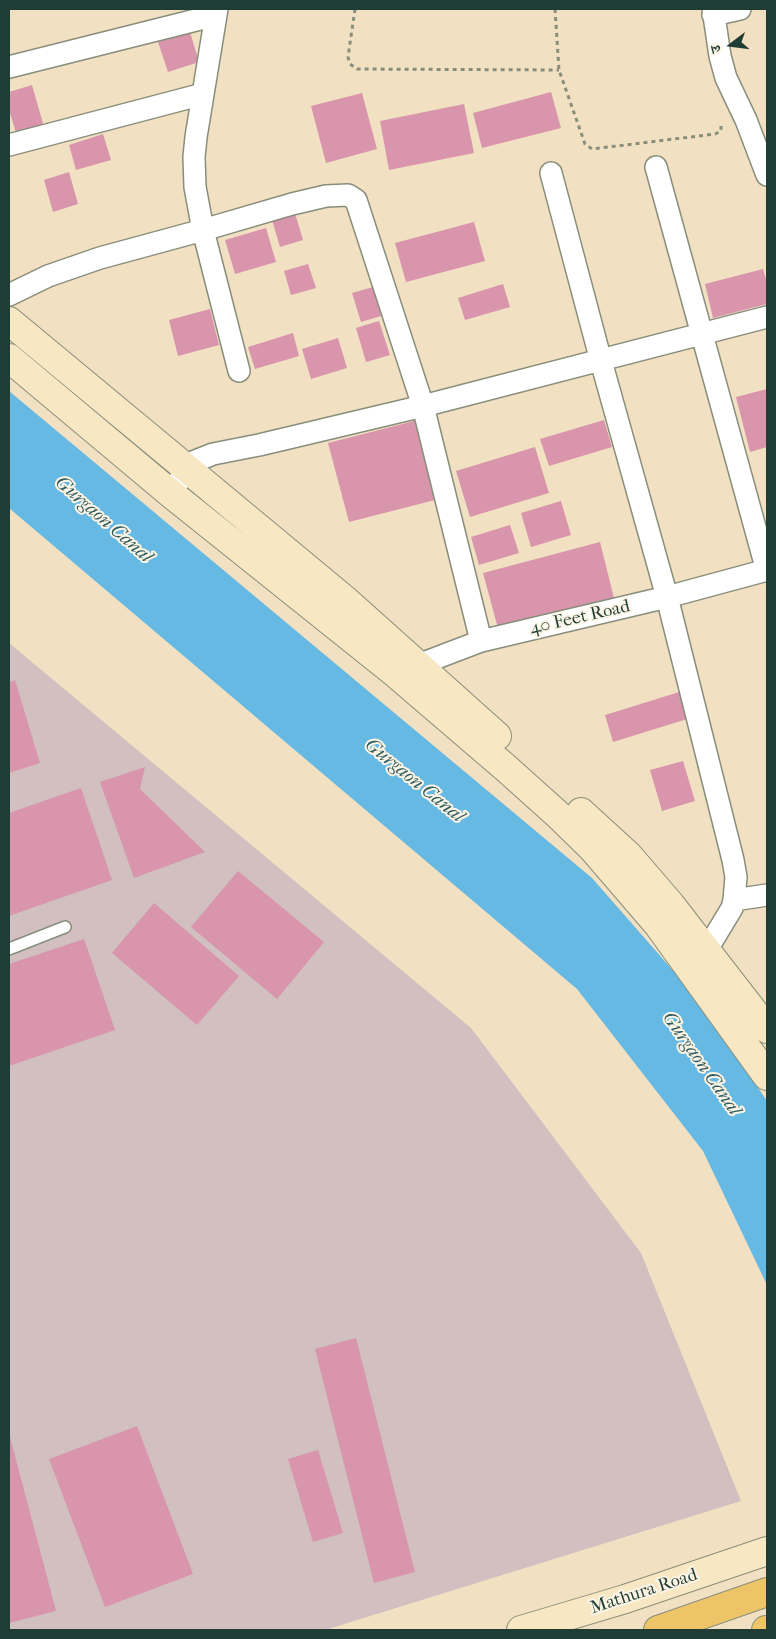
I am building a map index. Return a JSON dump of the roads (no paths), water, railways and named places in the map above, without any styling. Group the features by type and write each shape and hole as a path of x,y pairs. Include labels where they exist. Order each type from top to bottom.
{"highway":[{"path":"658,1630 767,1592"}],"main road":[{"path":"9,320 337,593 407,669 500,763 592,848 659,926 767,1076"},
{"path":"9,358 170,493 407,669 628,855 671,905 767,1029"},
{"name":"Mathura Road","path":"520,1630 625,1599 767,1551"}],"street":[{"path":"740,9 713,12 720,56 726,78 749,128 767,175"},
{"path":"9,67 216,12 194,157 195,187 203,230 240,371"},
{"path":"9,145 203,94"},
{"path":"656,167 767,570"},
{"path":"551,173 667,597 733,860 736,877 732,908 706,951"},
{"path":"9,295 48,276 100,258 292,204 326,196 348,195 356,200 423,406 481,641"},
{"path":"170,493 193,462 213,454 423,406 767,317"},
{"name":"40 Feet Road","path":"407,669 481,641 667,597 767,570"},
{"path":"734,900 767,895"}],"lane":[{"path":"9,949 65,927"}],"water":[{"name":"Gurgaon Canal","path":"9,391 592,878 698,999 767,1101 767,1285 703,1151 577,989 9,508"}]}
